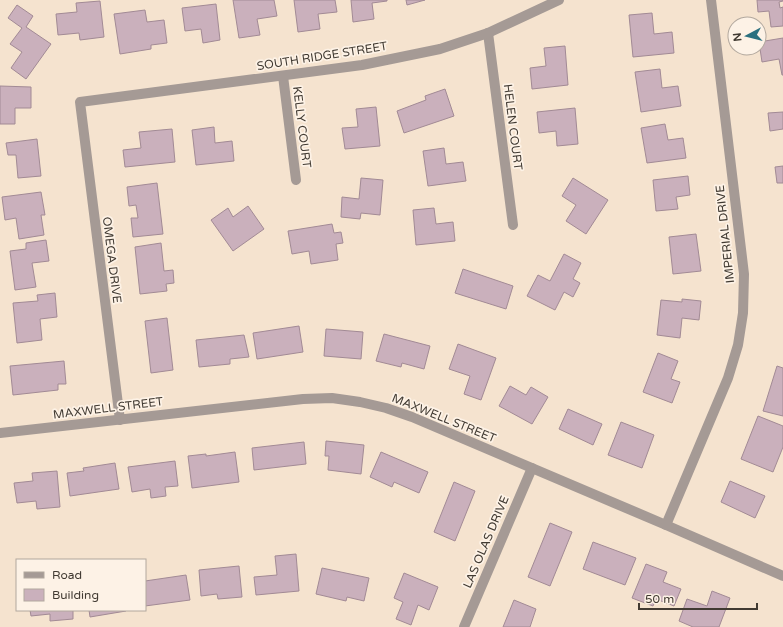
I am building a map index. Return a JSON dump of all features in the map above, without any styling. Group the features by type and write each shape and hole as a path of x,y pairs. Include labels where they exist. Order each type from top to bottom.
{"street":[{"name":"SOUTH RIDGE STREET","path":"80,102 362,65 440,49 488,33 559,0"},
{"name":"IMPERIAL DRIVE","path":"666,525 728,378 738,345 742,313 744,274 711,0"},
{"name":"HELEN COURT","path":"488,33 513,225"},
{"name":"KELLY COURT","path":"283,76 296,180"},
{"name":"OMEGA DRIVE","path":"80,102 120,420"},
{"name":"MAXWELL STREET","path":"0,433 275,401 332,398 360,402 412,418 783,576"},
{"name":"LAS OLAS DRIVE","path":"464,627 532,468"}],"building":[{"path":"233,0 274,0 277,16 257,19 260,35 239,38"},
{"path":"294,0 335,0 337,12 318,14 320,29 298,32"},
{"path":"351,0 387,1 372,3 374,19 353,22"},
{"path":"406,0 425,0 407,5"},
{"path":"757,0 783,0 779,2 780,8 783,7 783,26 771,27 769,11 758,12"},
{"path":"100,1 104,37 80,40 79,33 58,35 56,14 77,12 76,3"},
{"path":"216,4 220,40 203,43 201,29 185,31 182,8"},
{"path":"17,5 33,16 26,27 51,44 26,79 11,68 22,52 10,44 22,28 8,18"},
{"path":"145,10 147,22 164,20 167,43 151,45 151,49 120,54 114,14"},
{"path":"652,13 654,34 672,32 674,53 633,57 629,15"},
{"path":"783,38 783,75 779,59 762,62 761,56 767,56 767,41"},
{"path":"565,46 568,85 532,89 530,68 546,66 544,48"},
{"path":"660,69 662,88 678,86 681,106 641,112 635,72"},
{"path":"0,86 31,87 31,108 15,108 15,124 0,124"},
{"path":"445,89 454,116 404,133 397,111 426,100 425,96"},
{"path":"376,107 380,146 345,149 342,128 358,127 356,109"},
{"path":"575,108 578,144 557,146 556,131 539,133 537,112"},
{"path":"783,112 783,129 770,131 768,113"},
{"path":"665,124 668,140 683,138 686,158 647,163 641,128"},
{"path":"214,127 215,143 232,141 234,161 196,165 192,130"},
{"path":"172,129 175,162 125,167 123,150 141,148 139,132"},
{"path":"37,139 41,176 18,178 16,155 8,155 6,143"},
{"path":"444,148 446,164 463,162 466,181 428,186 423,151"},
{"path":"783,166 783,183 777,183 775,167"},
{"path":"688,176 690,195 676,197 678,209 656,211 653,180"},
{"path":"361,178 383,180 380,215 361,213 360,219 341,217 342,197 359,199"},
{"path":"573,178 608,200 586,234 566,221 576,205 562,196"},
{"path":"157,183 163,234 133,237 131,218 138,218 136,205 129,206 127,187"},
{"path":"41,192 45,215 41,215 44,235 19,239 16,218 5,220 2,197"},
{"path":"248,206 264,229 233,251 211,220 228,208 233,217"},
{"path":"434,208 436,224 453,222 455,241 416,245 413,210"},
{"path":"332,224 334,233 341,232 343,243 336,244 338,260 311,264 309,251 292,254 288,231"},
{"path":"696,234 701,271 673,274 669,237"},
{"path":"46,240 49,261 32,263 36,287 15,290 10,251 26,249 26,243"},
{"path":"161,243 164,271 173,270 174,283 166,284 167,291 140,294 135,247"},
{"path":"564,254 581,263 573,279 580,283 573,297 564,292 555,310 527,296 538,275 550,281"},
{"path":"463,269 513,286 506,309 455,293"},
{"path":"55,293 57,317 40,319 42,340 17,343 13,303 38,301 37,295"},
{"path":"682,299 701,301 699,320 682,318 680,338 657,335 661,300 682,302"},
{"path":"167,318 173,370 151,373 145,321"},
{"path":"299,326 303,352 257,359 253,333"},
{"path":"326,329 363,332 361,359 324,356"},
{"path":"384,334 430,346 424,369 402,363 401,367 376,361"},
{"path":"244,335 249,357 230,359 230,364 199,367 196,340"},
{"path":"458,344 496,358 481,400 464,394 470,376 449,369"},
{"path":"658,353 678,361 671,379 680,382 672,403 643,392"},
{"path":"64,361 66,384 58,384 58,390 13,395 10,366"},
{"path":"777,366 783,368 783,416 763,411"},
{"path":"510,386 526,395 531,387 548,397 532,424 499,406"},
{"path":"568,409 602,424 593,445 559,429"},
{"path":"758,416 783,426 783,447 773,472 741,459"},
{"path":"621,422 654,435 642,468 608,455"},
{"path":"326,441 364,445 361,474 328,470 329,456 325,456"},
{"path":"304,442 306,464 254,470 252,448"},
{"path":"235,452 239,482 192,488 188,456 206,454 206,456"},
{"path":"381,452 428,472 419,493 394,482 392,487 370,477"},
{"path":"175,461 178,486 165,487 166,496 151,498 150,489 132,492 128,467"},
{"path":"115,463 119,489 70,496 67,473 84,471 83,468"},
{"path":"57,471 60,507 37,509 36,501 17,503 14,483 33,481 32,473"},
{"path":"730,481 765,496 755,518 721,502"},
{"path":"454,482 475,491 455,541 434,532"},
{"path":"550,523 572,532 550,586 528,577"},
{"path":"593,542 636,558 625,585 583,569"},
{"path":"296,554 299,591 256,595 254,577 277,575 275,556"},
{"path":"646,564 667,572 663,582 681,589 674,606 656,599 653,606 632,598"},
{"path":"239,566 242,597 218,599 217,594 201,596 199,570"},
{"path":"322,568 369,578 364,601 347,597 346,601 316,594"},
{"path":"404,573 438,587 429,610 418,605 411,625 396,619 403,602 394,598"},
{"path":"186,575 190,600 146,606 146,581"},
{"path":"712,591 730,598 719,627 693,627 679,621 687,599 707,606"},
{"path":"514,600 536,609 530,627 503,627"},
{"path":"30,611 73,611 73,619 50,621 50,614 31,616"},
{"path":"89,611 126,611 90,617"}]}
